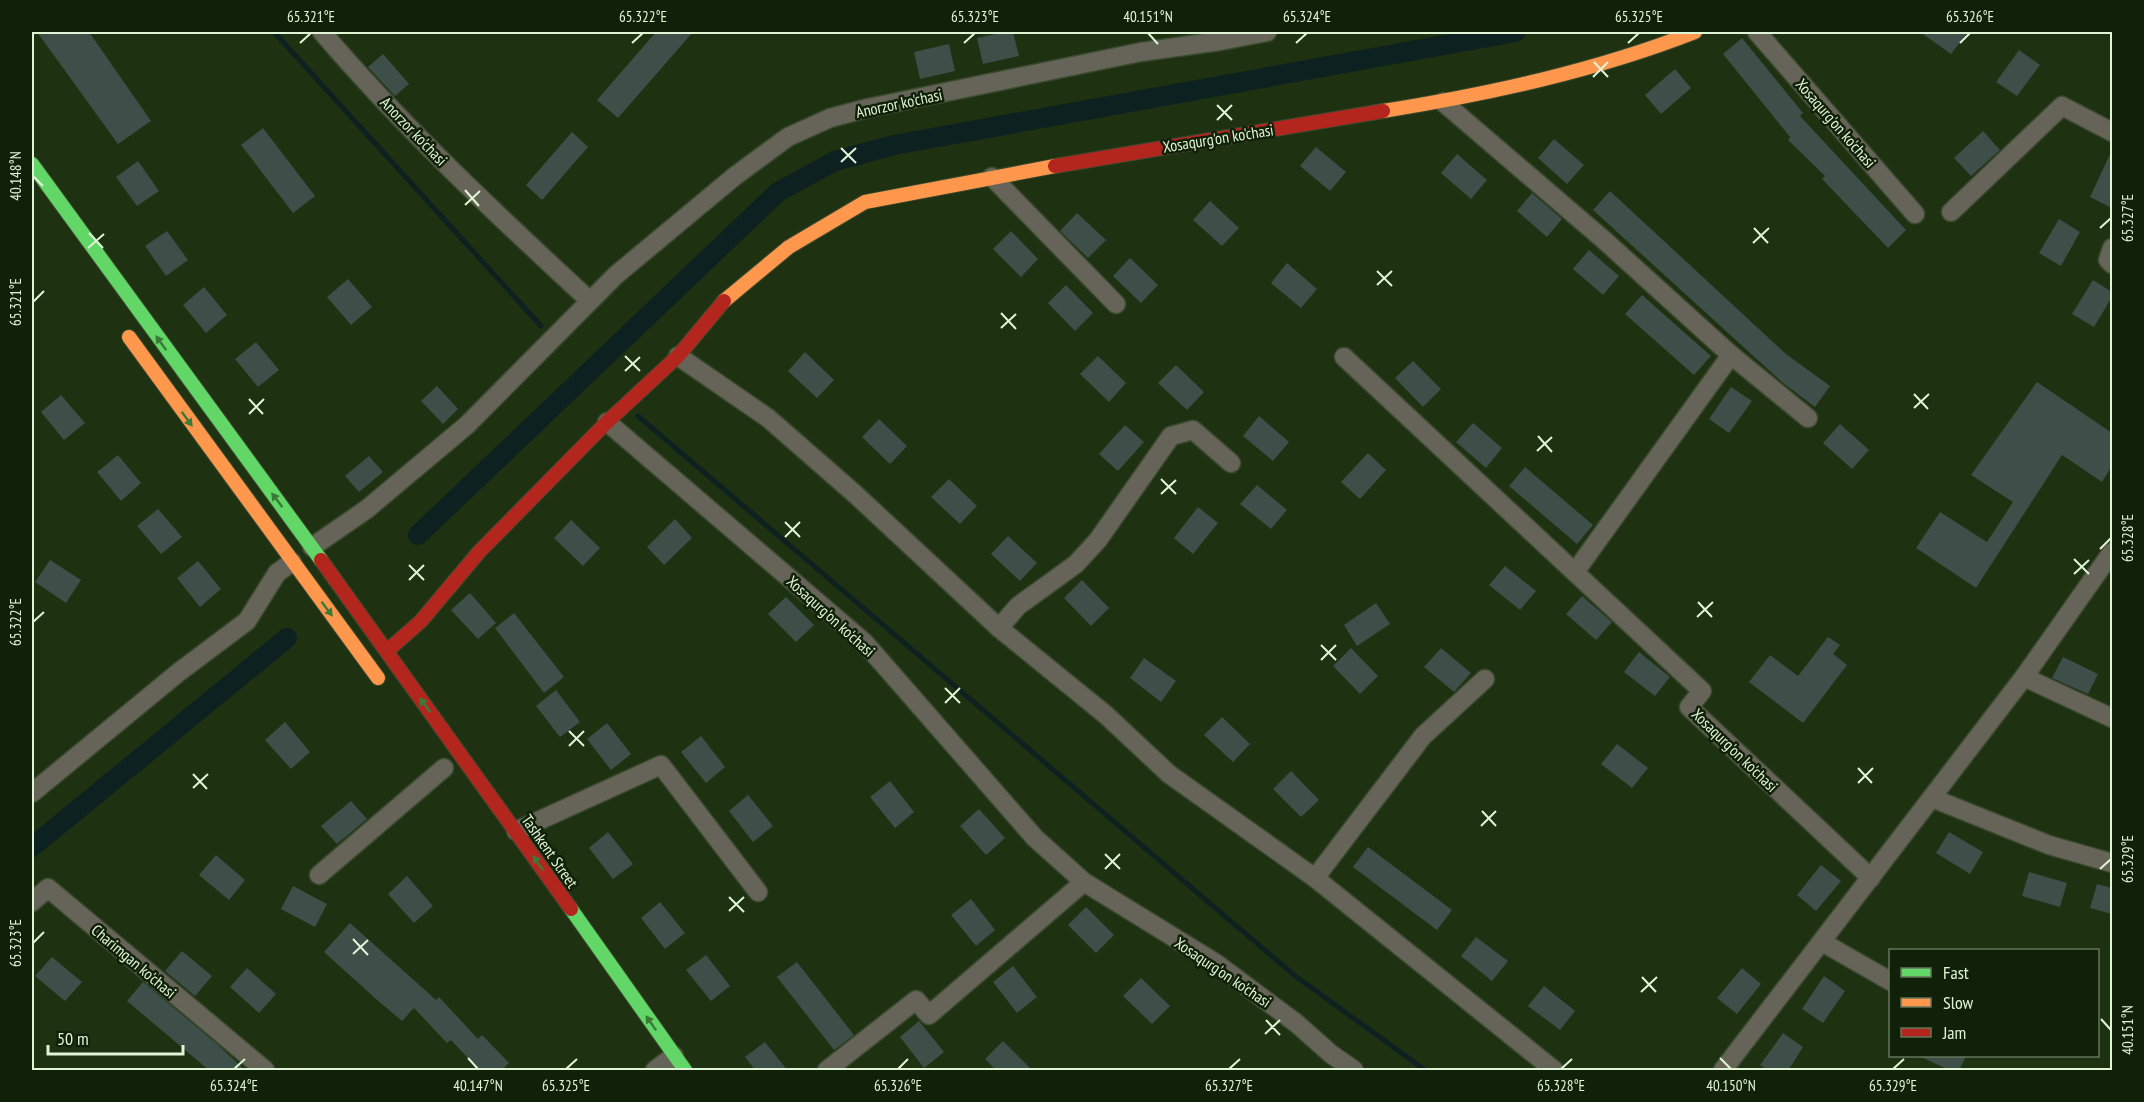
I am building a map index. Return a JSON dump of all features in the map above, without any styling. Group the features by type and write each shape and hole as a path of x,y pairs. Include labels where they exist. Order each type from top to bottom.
{"main road":[{"name":"Xosaqurg'on ko'chasi","path":"387,651 421,621 479,552 607,423 678,356 723,302 789,247 865,202 992,177 1443,102 1553,77 1656,47 1695,32"},
{"name":"Tashkent Street","path":"32,164 387,651 680,1063"},
{"path":"120,324 390,694"}],"street":[{"name":"Anorzor ko'chasi","path":"322,32 351,66 477,196 589,300"},
{"name":"Anorzor ko'chasi","path":"312,547 367,509 467,425 589,300 735,176 788,137 830,118 1141,52 1267,32"},
{"name":"Xosaqurg'on ko'chasi","path":"1756,32 1915,214"},
{"path":"1443,102 1604,240 1731,355 1808,418"},
{"path":"1951,212 2062,106 2112,132"},
{"path":"992,177 1116,304"},
{"path":"2112,248 2108,260 2112,264"},
{"path":"1575,572 1731,355"},
{"path":"678,356 768,418 855,494 999,628 1106,715 1169,774 1315,878 1554,1071"},
{"name":"Xosaqurg'on ko'chasi","path":"1344,357 1702,691 1689,707 1871,878"},
{"name":"Xosaqurg'on ko'chasi","path":"607,423 864,642 1035,838 1084,882 1217,964 1296,1023 1330,1054 1354,1071"},
{"path":"999,628 1018,606 1076,564 1098,540 1171,436 1193,430 1232,463"},
{"path":"1723,1071 2024,677 2112,552"},
{"path":"32,793 179,672 247,621 277,573 292,562"},
{"path":"2024,677 2112,718"},
{"path":"1315,878 1423,736 1485,680"},
{"path":"516,831 661,765 758,892"},
{"path":"319,875 444,768"},
{"path":"1932,798 2049,845 2112,863"},
{"path":"827,1071 916,1000 929,1015 1084,882"},
{"name":"Charimgan ko'chasi","path":"32,902 48,888 265,1071"},
{"path":"1822,942 1889,980"},
{"path":"654,1067 680,1063"}],"building":[{"path":"37,32 89,32 151,121 118,144"},
{"path":"656,32 693,32 618,118 597,100"},
{"path":"1013,32 1019,56 983,64 977,38"},
{"path":"1920,32 1968,32 1951,54"},
{"path":"1742,38 1803,113 1800,116 1906,230 1888,248 1822,179 1825,176 1788,140 1790,137 1723,54"},
{"path":"949,44 955,71 920,79 914,52"},
{"path":"2019,50 2040,65 2017,96 1996,82"},
{"path":"383,54 409,84 395,96 368,67"},
{"path":"1675,69 1691,88 1661,114 1645,95"},
{"path":"263,128 315,196 293,213 241,145"},
{"path":"1983,131 2000,150 1971,176 1954,158"},
{"path":"572,132 588,147 542,200 526,185"},
{"path":"1554,139 1584,165 1567,184 1538,158"},
{"path":"1316,147 1346,172 1330,191 1300,166"},
{"path":"2112,150 2112,208 2090,197"},
{"path":"1457,154 1487,180 1471,199 1441,173"},
{"path":"138,161 159,191 137,206 116,177"},
{"path":"1610,191 1786,354 1830,386 1815,407 1783,383 1593,210"},
{"path":"1532,193 1562,219 1547,237 1517,211"},
{"path":"1210,201 1239,228 1222,246 1193,220"},
{"path":"1077,213 1106,240 1088,258 1060,231"},
{"path":"2059,219 2080,232 2061,266 2039,253"},
{"path":"167,231 188,260 166,276 145,246"},
{"path":"1011,231 1038,259 1021,277 993,249"},
{"path":"1589,250 1619,276 1603,295 1573,269"},
{"path":"1130,258 1158,285 1141,303 1113,276"},
{"path":"1287,263 1317,289 1301,308 1271,283"},
{"path":"348,279 372,307 351,325 327,297"},
{"path":"2093,280 2112,292 2112,297 2094,327 2072,314"},
{"path":"1066,285 1093,313 1075,331 1048,303"},
{"path":"204,287 227,315 206,333 183,305"},
{"path":"1642,295 1711,356 1694,375 1625,314"},
{"path":"256,342 279,370 258,387 235,359"},
{"path":"805,352 834,380 817,398 788,371"},
{"path":"1098,356 1126,383 1109,402 1080,374"},
{"path":"1413,361 1441,389 1423,407 1395,378"},
{"path":"1176,365 1204,392 1187,410 1158,383"},
{"path":"2037,382 2112,433 2112,466 2102,482 2062,455 1976,588 1916,548 1940,512 1987,542 2013,502 1971,475"},
{"path":"437,386 458,409 443,424 421,401"},
{"path":"1731,387 1752,401 1729,433 1709,419"},
{"path":"61,395 85,423 64,440 41,412"},
{"path":"1259,416 1289,442 1273,461 1243,436"},
{"path":"879,419 907,446 890,464 862,437"},
{"path":"1473,423 1502,448 1486,468 1456,442"},
{"path":"1840,424 1869,450 1852,469 1823,443"},
{"path":"1125,425 1144,442 1118,471 1099,454"},
{"path":"1368,453 1386,470 1360,499 1341,482"},
{"path":"118,455 141,483 121,501 97,472"},
{"path":"369,456 383,472 359,492 345,476"},
{"path":"1525,467 1593,525 1577,544 1509,486"},
{"path":"949,479 977,506 960,524 931,497"},
{"path":"1257,485 1287,510 1271,529 1240,504"},
{"path":"1198,507 1218,523 1193,554 1174,538"},
{"path":"158,509 182,537 161,554 137,526"},
{"path":"675,519 692,538 664,565 647,547"},
{"path":"571,520 600,548 583,566 554,538"},
{"path":"1008,536 1037,563 1020,581 991,554"},
{"path":"50,560 81,580 66,603 35,582"},
{"path":"198,561 221,589 200,607 177,578"},
{"path":"1505,566 1536,591 1520,610 1489,585"},
{"path":"1082,580 1109,608 1091,626 1064,598"},
{"path":"470,593 496,623 478,639 451,610"},
{"path":"1582,596 1612,622 1596,640 1566,614"},
{"path":"786,597 814,625 796,642 768,614"},
{"path":"1376,603 1390,624 1357,646 1344,625"},
{"path":"514,613 564,677 544,693 495,628"},
{"path":"1828,637 1840,645 1833,654 1847,665 1803,723 1749,682 1770,655 1798,676"},
{"path":"1351,648 1378,676 1360,694 1333,666"},
{"path":"1441,648 1471,673 1454,692 1424,667"},
{"path":"1639,652 1670,677 1655,696 1624,672"},
{"path":"2063,657 2098,674 2088,694 2052,678"},
{"path":"1144,658 1176,681 1161,702 1130,678"},
{"path":"556,690 580,722 560,737 536,706"},
{"path":"1222,717 1250,744 1233,762 1204,735"},
{"path":"285,722 310,752 291,769 265,740"},
{"path":"607,723 631,754 611,770 587,739"},
{"path":"701,736 725,767 706,783 681,752"},
{"path":"1617,744 1648,768 1632,788 1601,764"},
{"path":"1291,771 1319,800 1301,817 1273,789"},
{"path":"890,781 914,812 895,828 870,797"},
{"path":"748,795 773,826 753,842 729,811"},
{"path":"351,801 367,819 337,844 321,826"},
{"path":"979,809 1005,838 986,855 960,826"},
{"path":"608,832 633,864 613,879 589,848"},
{"path":"1949,832 1983,852 1970,874 1936,853"},
{"path":"1368,847 1452,910 1437,930 1353,867"},
{"path":"216,855 245,880 229,900 199,875"},
{"path":"1821,865 1841,881 1816,911 1797,895"},
{"path":"2029,872 2067,883 2060,907 2022,896"},
{"path":"407,876 433,906 414,923 388,894"},
{"path":"2097,884 2112,888 2112,914 2090,908"},
{"path":"293,886 327,904 315,927 281,909"},
{"path":"971,899 995,930 976,946 951,915"},
{"path":"660,902 685,933 665,949 641,918"},
{"path":"1086,907 1114,935 1096,953 1068,925"},
{"path":"350,923 436,1000 439,997 478,1039 482,1035 509,1063 501,1071 480,1071 451,1040 447,1043 414,1008 402,1021 376,999 324,952"},
{"path":"1476,937 1508,961 1492,981 1461,956"},
{"path":"182,951 212,976 195,996 165,971"},
{"path":"706,955 730,986 711,1001 686,970"},
{"path":"52,957 82,982 65,1001 35,976"},
{"path":"797,962 854,1035 834,1050 777,977"},
{"path":"1013,966 1037,997 1017,1013 993,982"},
{"path":"247,968 276,994 259,1013 230,987"},
{"path":"1742,968 1761,984 1737,1014 1717,998"},
{"path":"1824,976 1845,991 1823,1023 1802,1009"},
{"path":"1141,978 1170,1006 1152,1024 1123,996"},
{"path":"143,982 246,1071 210,1071 127,1001"},
{"path":"1544,986 1575,1011 1560,1030 1528,1006"},
{"path":"919,1021 944,1052 924,1068 900,1037"},
{"path":"1783,1033 1803,1047 1788,1071 1768,1071 1760,1065"},
{"path":"1003,1041 1033,1071 997,1071 985,1059"},
{"path":"765,1042 788,1071 756,1071 745,1057"},
{"path":"1921,1057 1966,1057 1959,1071 1951,1071"}],"waterway":[{"path":"274,32 541,326"},
{"path":"418,535 778,192 835,161 894,145 1516,32"},
{"path":"638,416 1294,975 1425,1070"},
{"path":"32,847 287,638"}],"traffic: fast":[{"path":"32,164 321,560"},
{"path":"571,909 685,1070"}],"traffic: slow":[{"path":"1383,111 1541,80 1619,58 1695,32"},
{"path":"724,301 789,247 865,202 1055,166"},
{"path":"129,337 378,678"}],"traffic: jam":[{"path":"1055,166 1383,111"},
{"path":"387,651 421,621 479,552 607,422 678,356 724,301"},
{"path":"321,560 571,909"}]}
